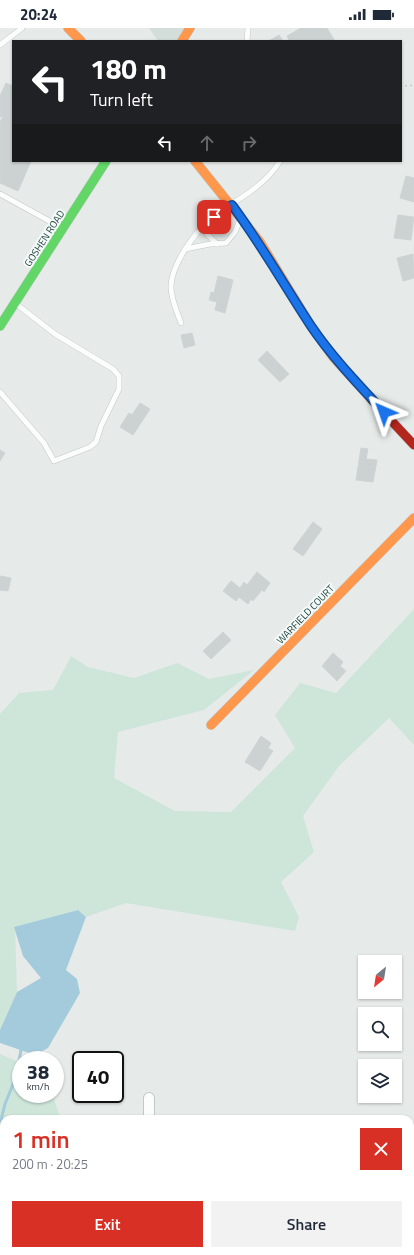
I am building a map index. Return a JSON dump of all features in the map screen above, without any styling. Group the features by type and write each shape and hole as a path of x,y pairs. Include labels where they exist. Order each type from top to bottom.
{"street":[{"path":"68,28 80,40"},
{"path":"183,40 190,28"},
{"name":"GOSHEN ROAD","path":"0,326 105,162"},
{"path":"196,162 242,217 260,242 311,326 334,358 414,445"},
{"name":"WARFIELD COURT","path":"211,725 414,518"},
{"path":"148,1098 149,1115"}],"lane":[{"path":"0,46 22,28"},
{"path":"247,40 248,28"},
{"path":"181,323 171,289 172,277 185,249 205,225 221,210 232,205 271,174 279,162"},
{"path":"0,194 62,228"},
{"path":"185,249 226,243 235,232 242,217"},
{"path":"205,225 207,234 217,244"},
{"path":"0,392 44,443 54,461 90,447 96,442 101,426 119,389 119,376 113,369 55,334 15,302"}],"path":[{"path":"405,86 414,85"}],"shaded area":[{"path":"149,28 186,28 179,40 157,40"}],"green space":[{"path":"414,609 414,745 389,718 339,766 303,816 314,852 281,882 299,917 295,931 126,903 86,917 78,910 15,927 17,992 0,1030 0,714 19,693 53,690 71,656 88,667 134,678 177,663 209,679 254,670 204,710 118,732 114,778 175,811 231,812 295,748 275,715 300,683 336,693"},
{"path":"0,1054 12,1059 12,1103 55,1103 60,1115 0,1115"}],"water":[{"path":"78,910 86,917 66,970 77,979 80,993 48,1048 42,1051 23,1051 0,1043 0,1030 17,992 41,978 23,956 14,927"}],"building":[{"path":"301,28 327,28 334,40 289,40 287,36"},
{"path":"279,35 282,40 271,40"},
{"path":"6,83 12,86 12,162 31,162 18,191 0,183 0,122 3,116 0,117 0,96"},
{"path":"406,176 414,178 414,202 400,198"},
{"path":"398,215 414,217 411,240 394,238"},
{"path":"413,254 414,278 403,281 397,258"},
{"path":"218,276 233,280 225,313 215,310 217,302 209,300 211,292 214,293"},
{"path":"192,333 195,345 184,348 181,335"},
{"path":"267,351 289,374 280,382 258,360"},
{"path":"140,403 150,409 133,435 120,427 129,413 132,415"},
{"path":"361,448 368,449 366,459 377,460 373,482 356,480"},
{"path":"0,450 5,453 0,461"},
{"path":"313,522 322,529 303,556 293,549"},
{"path":"257,572 270,583 264,592 262,590 253,601 251,599 248,604 239,597 236,601 223,591 231,581 240,588 244,582 247,585"},
{"path":"0,576 11,578 8,591 0,590"},
{"path":"223,632 231,640 211,659 203,651"},
{"path":"333,653 343,662 340,666 346,671 337,681 322,666"},
{"path":"261,736 271,743 268,748 273,751 260,771 245,762"}],"waterway":[{"path":"2,1115 16,1077 21,1050"}],"traffic: fast":[{"path":"0,326 105,162"}],"traffic: slow":[{"path":"68,28 80,40"},
{"path":"183,40 190,28"},
{"path":"196,162 260,242 311,326 334,358 372,400"},
{"path":"211,725 414,518"}],"traffic: jam":[{"path":"372,400 414,445"}],"route":[{"path":"214,217 221,210 232,205 260,242 311,326 334,358 384,412"}]}
